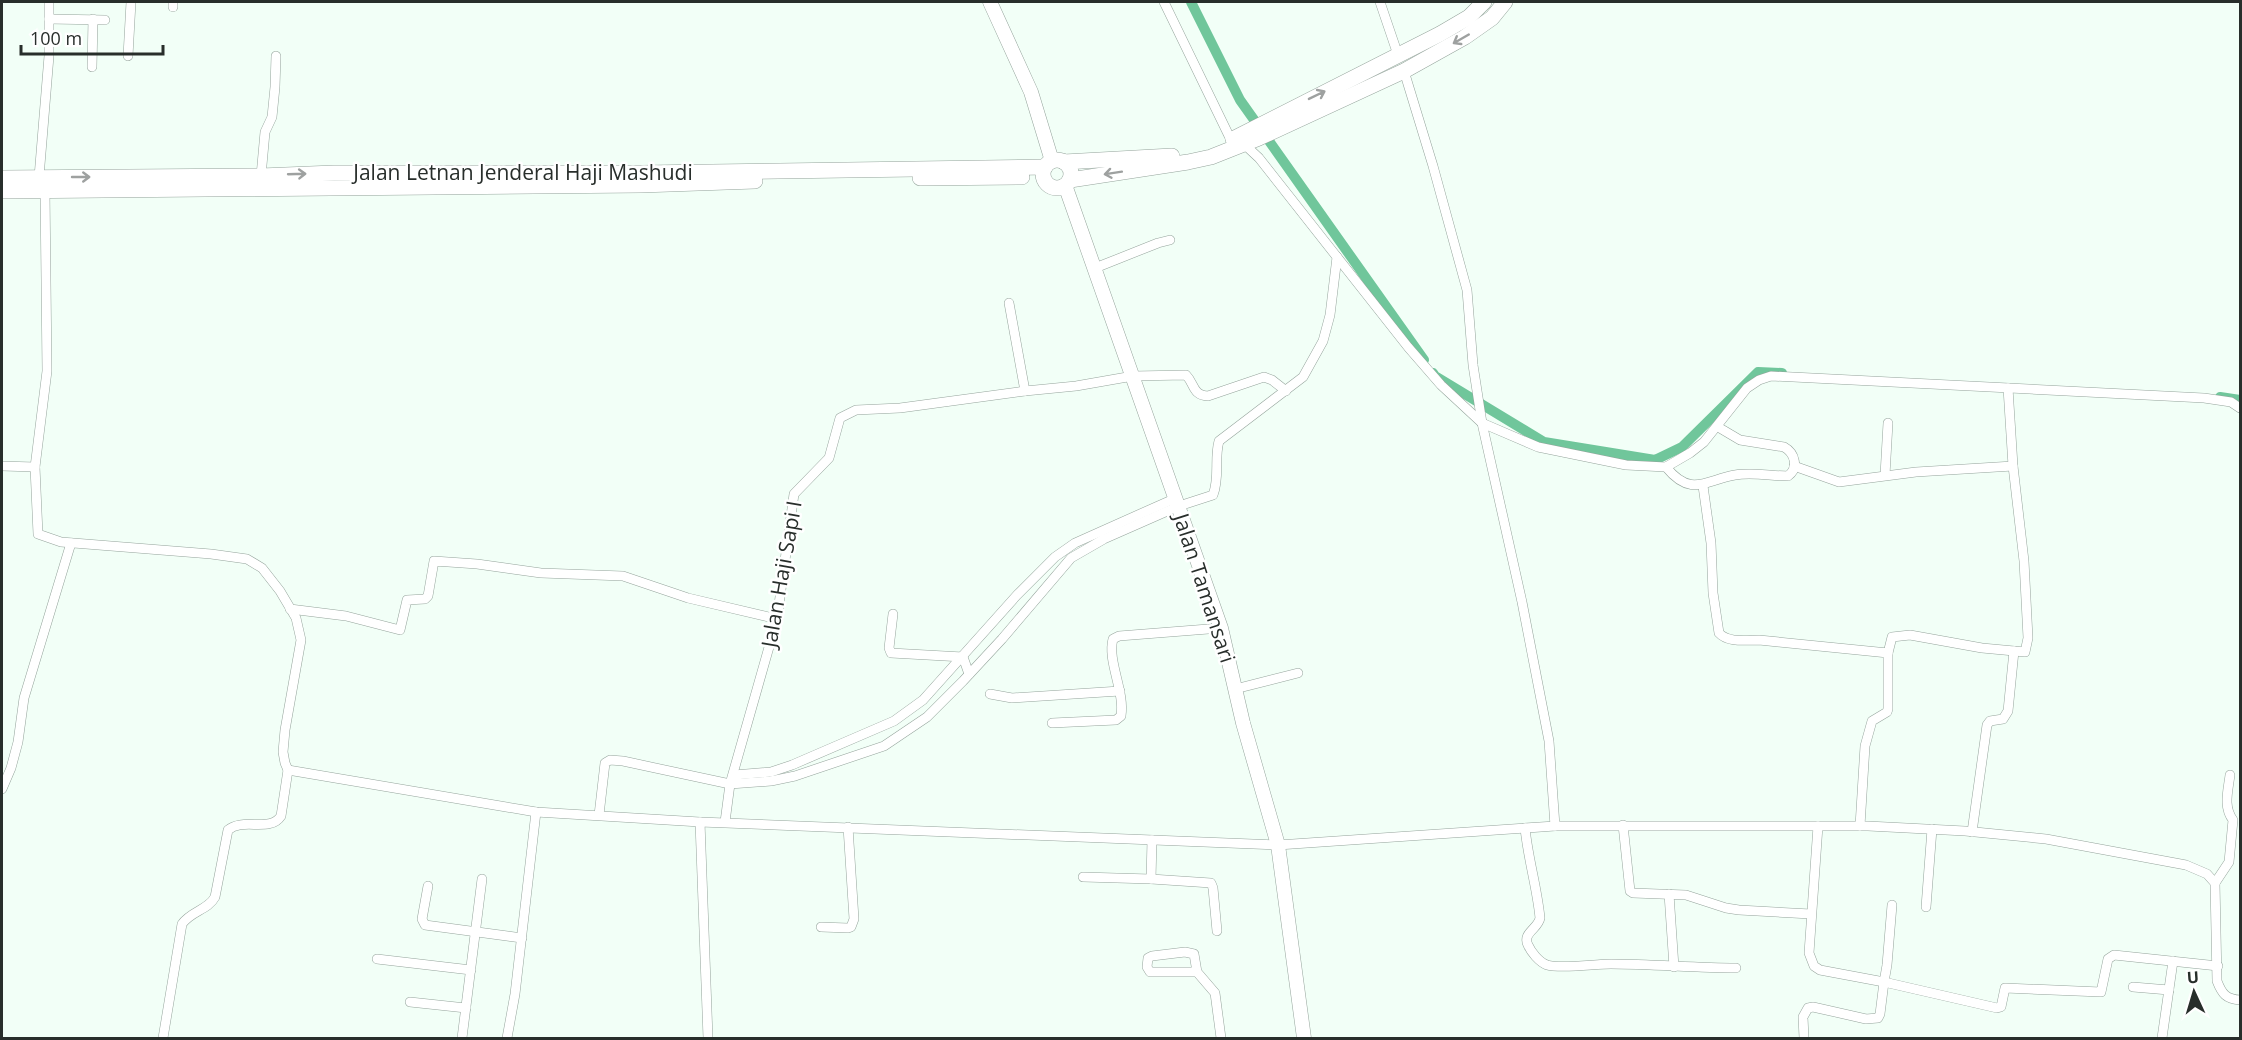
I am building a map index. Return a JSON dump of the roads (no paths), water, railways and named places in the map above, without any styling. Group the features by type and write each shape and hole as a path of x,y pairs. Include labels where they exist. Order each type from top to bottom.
{"main road":[{"path":"990,2 1030,92 1051,166 1049,185 1060,188 1068,182 1071,170 1051,166"},
{"name":"Jalan Letnan Jenderal Haji Mashudi","path":"1299,112 1404,71 1465,37 1492,18 1505,2"},
{"path":"1481,5 1492,18"},
{"name":"Jalan Letnan Jenderal Haji Mashudi","path":"1068,182 1211,157 1299,112 1469,17 1481,5"},
{"name":"Jalan Letnan Jenderal Haji Mashudi","path":"2,178 42,184 642,179 1051,166 1191,154 1242,140"},
{"name":"Jalan Letnan Jenderal Haji Mashudi","path":"148,183 334,173 501,180"},
{"name":"Jalan Tamansari","path":"1068,182 1095,268 1221,628 1235,689 1278,845 1304,1038"},
{"name":"Jalan Letnan Jenderal Haji Mashudi","path":"2,191 42,184"}],"street":[{"path":"49,2 49,56 42,184 47,371 35,467 38,534 50,540 71,543 158,548 247,559 262,568 280,591 296,618 301,640 285,730 283,752 288,770 281,816 277,822 270,824 234,825 228,830 215,897 211,905 187,917 182,924 163,1038"},
{"path":"129,56 131,2"},
{"path":"1164,2 1242,140 1259,158 1408,347 1442,385 1481,419 1538,447 1626,465 1666,467 1690,453 1718,427 1747,388 1771,376 2204,398 2231,402 2241,408"},
{"path":"1380,2 1398,55"},
{"path":"49,19 105,20"},
{"path":"92,67 93,19"},
{"path":"261,176 265,132 272,117 276,56"},
{"path":"1404,71 1467,290 1473,365 1481,419 1522,602 1549,741 1555,826"},
{"path":"1095,268 1170,240"},
{"path":"732,780 792,765 894,721 923,700 1017,595 1056,557 1075,543 1177,502 1213,495 1217,485 1219,441 1303,377 1323,341 1330,315 1336,257"},
{"path":"1010,303 1025,391"},
{"name":"Jalan Haji Sapi I","path":"724,822 732,780 777,619 794,494 829,458 840,418 856,410 900,408 1076,386 1133,376 1186,375 1195,392 1208,396 1264,377 1286,391"},
{"path":"1860,826 1865,746 1872,721 1888,709 1888,653 1892,637 1910,635 2025,652 2028,638 2024,561 2013,466 2008,388"},
{"path":"1885,475 1888,423"},
{"path":"1666,467 1673,476 1680,480 1703,486 1736,475 1788,476 1792,473 1794,466 1790,450 1733,438 1718,427"},
{"path":"2,466 35,467"},
{"path":"1794,466 1839,482 1885,475 2013,466"},
{"path":"1703,486 1711,543 1713,593 1719,633 1722,637 1888,653"},
{"path":"599,815 603,773 607,761 623,761 732,780 771,781 795,776 884,746 927,717 1002,639 1071,558 1177,502"},
{"path":"2,789 18,742 24,698 71,543"},
{"path":"290,609 346,616 400,630 407,600 425,599 428,596 434,561 477,564 541,573 623,576 688,598 777,619"},
{"path":"892,614 891,653 963,657"},
{"path":"1052,723 1116,720 1121,716 1123,706 1113,639 1119,636 1221,628"},
{"path":"1972,832 1987,725 1990,721 2003,719 2008,711 2014,651"},
{"path":"963,657 969,674"},
{"path":"1235,689 1298,673"},
{"path":"990,694 1012,698 1120,691"},
{"path":"288,770 536,812 700,822 1278,845 1555,826 1860,826 1932,829 2079,844 2186,865 2207,874 2215,883"},
{"path":"2230,775 2226,807 2227,814 2233,820 2231,857 2228,866 2215,883 2217,981 2222,993 2232,1000 2241,1000"},
{"path":"507,1038 522,938 536,812"},
{"path":"700,822 708,1038"},
{"path":"1623,825 1630,891 1686,895 1739,910 1811,914"},
{"path":"1818,826 1809,953 1814,966 1820,970 2000,1007 2005,988 2101,992 2108,959 2114,955 2218,966"},
{"path":"821,927 848,928 851,927 854,919 848,827"},
{"path":"1525,828 1527,854 1537,886 1540,918 1539,923 1527,935 1526,941 1537,957 1548,965 1612,964 1736,968"},
{"path":"1926,907 1932,829"},
{"path":"1151,879 1152,840"},
{"path":"1083,877 1210,883 1213,888 1216,931"},
{"path":"462,1038 482,879"},
{"path":"428,886 423,924 522,938"},
{"path":"1669,894 1674,967"},
{"path":"1804,1038 1803,1017 1808,1008 1813,1007 1866,1019 1878,1018 1887,965 1892,905"},
{"path":"1197,972 1150,972 1147,967 1148,958 1185,952 1194,954 1197,972 1215,993 1221,1038"},
{"path":"377,959 471,970"},
{"path":"2162,1038 2173,962"},
{"path":"2133,987 2169,990"},
{"path":"410,1002 466,1008"}],"waterway":[{"path":"1191,2 1240,100 1424,360"},
{"path":"1433,373 1544,442 1655,460 1682,447 1758,372 1782,373"},
{"path":"2220,397 2240,400"}]}
